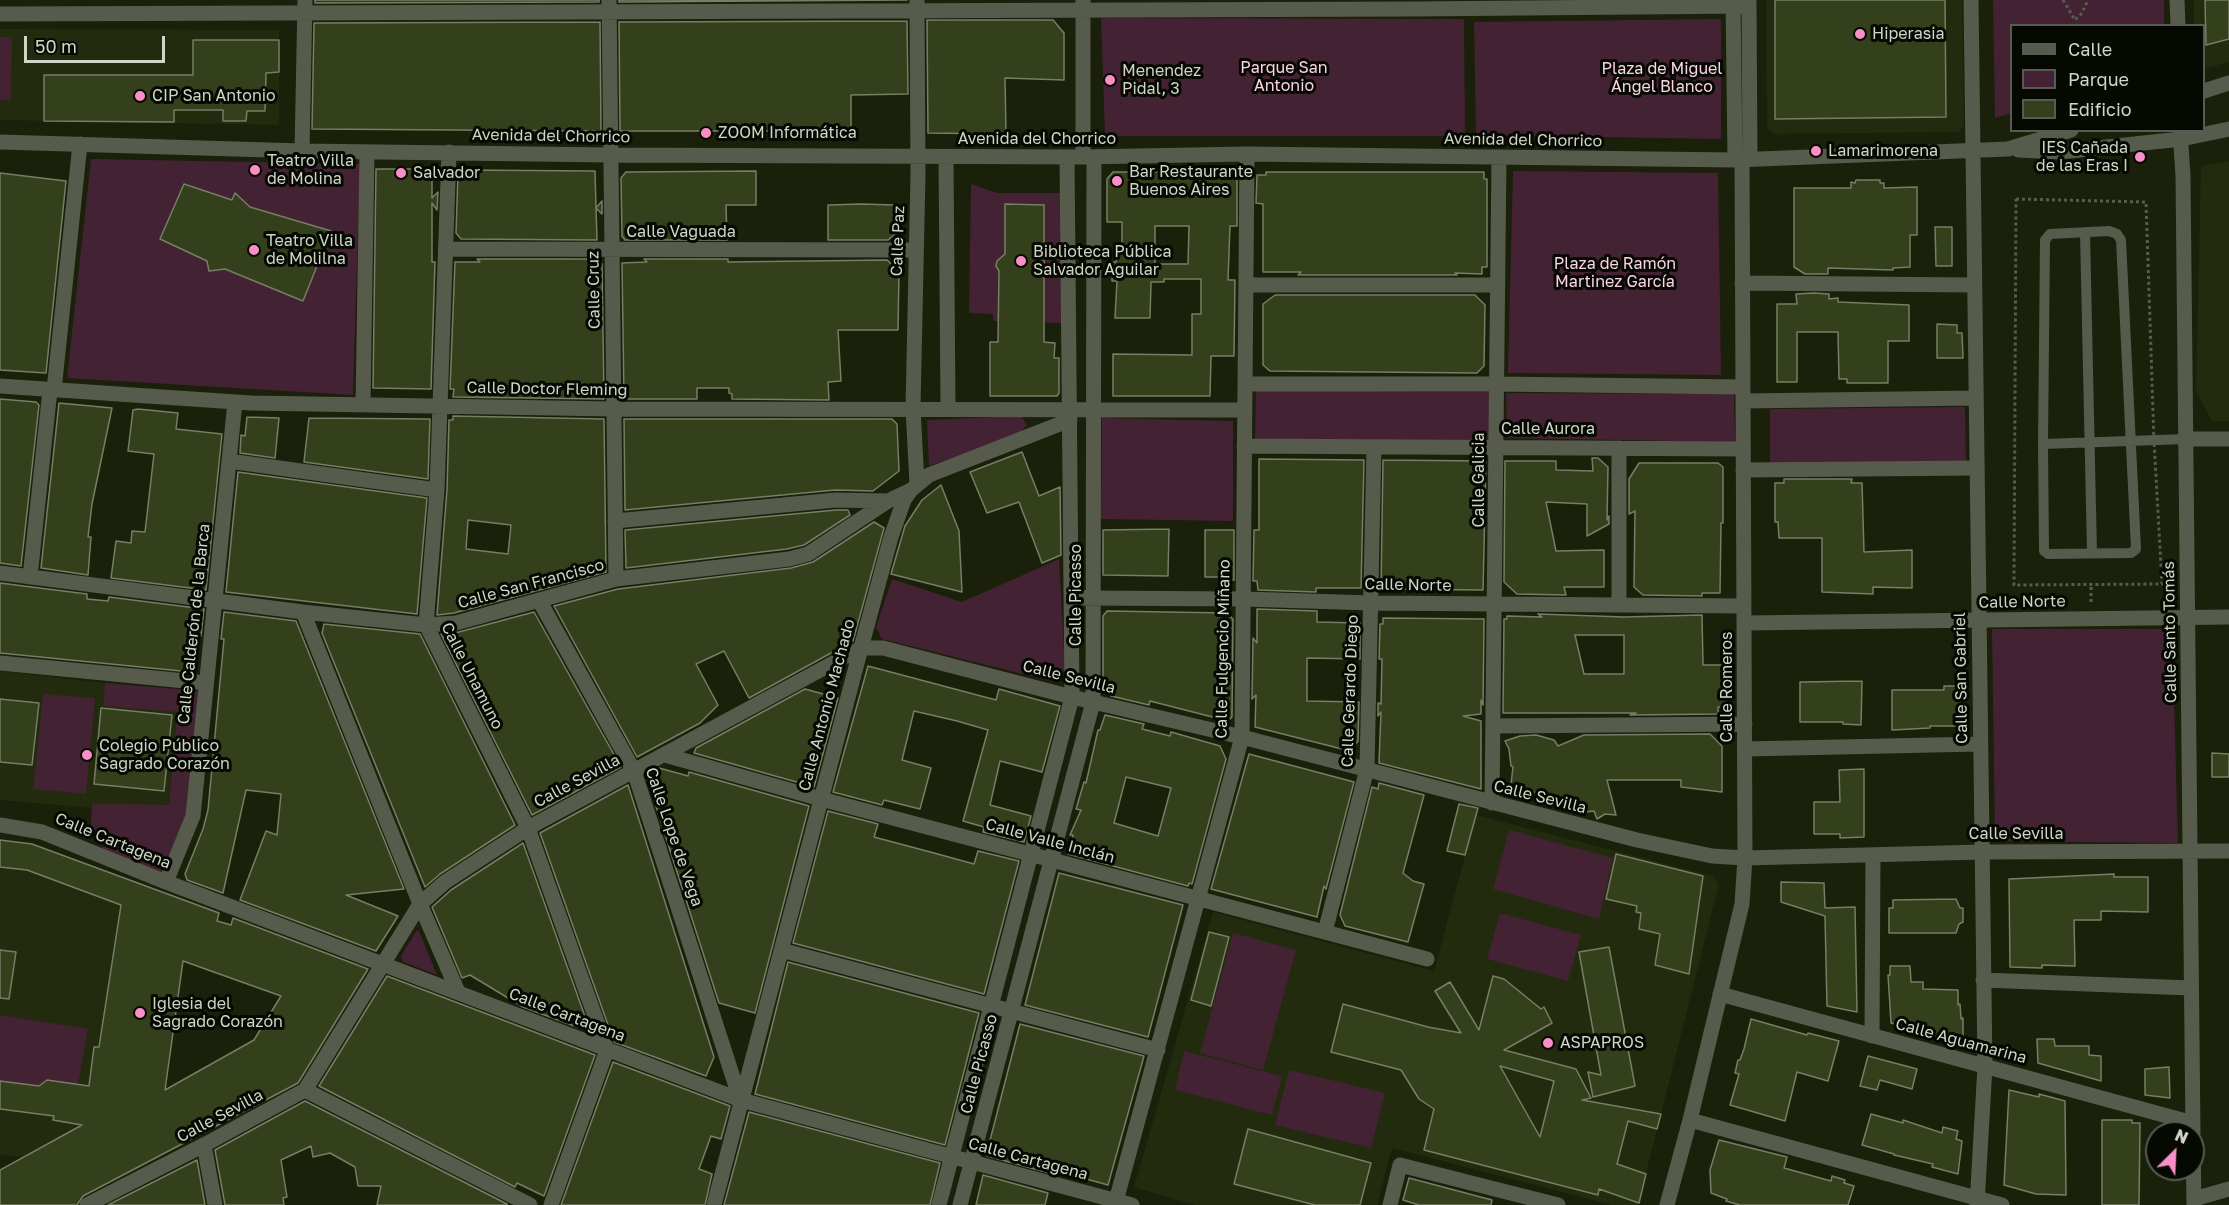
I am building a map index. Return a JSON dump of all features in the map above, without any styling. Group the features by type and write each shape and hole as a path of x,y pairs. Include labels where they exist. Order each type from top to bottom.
{"street":[{"name":"Calle San Gabriel","path":"1971,0 1985,1066 1977,1202"},
{"path":"2177,0 2178,24"},
{"path":"0,14 26,7 1741,3"},
{"name":"Calle Romeros","path":"1667,1205 1742,904 1745,858 1741,3"},
{"name":"Calle Picasso","path":"960,1205 1093,702 1094,409 1089,157 1083,4"},
{"name":"Calle Paz","path":"914,487 913,408 918,156 917,5"},
{"path":"302,152 305,6"},
{"name":"Calle Cruz","path":"609,6 615,579"},
{"path":"2205,91 2229,83"},
{"path":"2205,132 2229,129"},
{"name":"Avenida del Chorrico","path":"0,142 302,152 946,157 1247,154 1742,159 2008,149 2064,132"},
{"path":"2008,149 2060,152 2204,132"},
{"name":"Calle Santo Tomás","path":"2180,135 2183,176 2193,1121"},
{"path":"30,577 80,144"},
{"path":"363,404 367,152"},
{"name":"Calle Unamuno","path":"449,152 441,406 426,625 528,828 607,1050"},
{"name":"Calle Fulgencio Miñano","path":"1116,1201 1242,737 1247,154"},
{"path":"946,157 948,408"},
{"name":"Calle Picasso","path":"939,1205 1072,697 1067,157"},
{"name":"Calle Galicia","path":"1492,803 1496,604 1499,157"},
{"name":"Calle Vaguada","path":"446,249 915,250"},
{"path":"1742,283 1974,285"},
{"path":"1246,285 1498,285"},
{"path":"1245,384 1496,384 1743,394 1976,398"},
{"name":"Calle Doctor Fleming","path":"0,386 235,402 614,409 948,408 1070,415 1094,409"},
{"name":"Calle Calderón de la Barca","path":"166,882 193,816 235,402"},
{"path":"1094,409 1245,410"},
{"path":"914,487 929,475 1070,415"},
{"path":"2186,439 2229,439"},
{"name":"Calle Aurora","path":"1244,446 1743,449"},
{"name":"Calle Gerardo Diego","path":"1325,932 1367,769 1374,447"},
{"path":"1619,448 1619,605"},
{"path":"229,462 436,489"},
{"path":"1743,470 1977,468"},
{"name":"Calle San Francisco","path":"0,573 303,612 426,625 456,623 615,579 789,560 808,554 888,501 914,487"},
{"name":"Calle Antonio Machado","path":"714,1205 898,514 914,487"},
{"path":"615,521 836,500 888,501"},
{"name":"Calle Norte","path":"1071,598 1744,606"},
{"name":"Calle Lope de Vega","path":"539,600 634,771 741,1100"},
{"path":"303,612 420,904 458,992"},
{"name":"Calle Norte","path":"1744,623 2229,617"},
{"name":"Calle Sevilla","path":"87,1205 204,1145 305,1089 420,904 445,882 528,828 861,648 883,648 1072,697 1242,737 1637,840 1712,856 1745,858 1982,852 2229,851"},
{"path":"0,663 206,683"},
{"path":"1494,726 1745,724"},
{"path":"1745,749 1980,744"},
{"name":"Calle Valle Inclán","path":"666,755 821,799 1427,959"},
{"name":"Calle Cartagena","path":"0,825 42,832 166,882 741,1100 1132,1205"},
{"path":"1872,1035 1874,855"},
{"path":"781,950 1158,1050"},
{"path":"1983,980 2192,988"},
{"name":"Calle Aguamarina","path":"1720,994 1985,1066 2161,1121"},
{"path":"551,1205 607,1050"},
{"path":"726,1050 754,1051"},
{"path":"305,1089 530,1205"},
{"path":"1690,1120 1977,1202 2002,1205"},
{"path":"204,1145 215,1205"},
{"path":"1390,1205 1400,1165 1558,1205"},
{"name":"Calle Santo Tomás","path":"2194,1181 2194,1202"},
{"path":"2194,1202 2229,1189"}],"lane":[{"path":"2109,231 2117,234 2121,240 2132,441 2136,549 2131,553 2048,554 2044,551 2045,240 2050,234 2109,231"},
{"path":"2085,232 2092,553"},
{"path":"2043,444 2186,439"}],"path":[{"path":"2063,0 2075,24"},
{"path":"2075,20 2082,13 2088,0"}],"shaded area":[{"name":"Hiperasia","path":"1766,0 1962,0 1964,126 1958,132 1775,134 1767,128"},
{"path":"2194,0 2229,0 2229,62 2205,69 2205,24 2194,24"},
{"name":"CIP San Antonio","path":"0,29 279,30 279,125 0,120"},
{"path":"2229,161 2229,421 2212,421 2196,391 2201,166"},
{"name":"Colegio Público Sagrado Corazón","path":"0,671 105,683 103,706 177,711 169,806 92,803 92,808 0,800"},
{"path":"1476,815 1713,876 1719,884 1638,1205 1612,1205 1392,1148 1377,1205 1195,1205 1134,1187 1213,912 1434,971"},
{"path":"0,840 32,844 126,880 99,1047 94,1047 91,1071 161,1082 38,1158 0,1155"}],"green space":[{"path":"1993,0 2164,0 2164,24 2010,24 2010,113 1995,118"},
{"name":"Parque San Antonio","path":"1101,18 1464,19 1465,136 1105,136"},
{"name":"Plaza de Miguel Ángel Blanco","path":"1721,19 1721,139 1476,135 1474,22"},
{"path":"0,37 12,37 11,100 0,100"},
{"path":"91,159 360,164 353,395 67,378"},
{"name":"Plaza de Ramón Martinez García","path":"1513,171 1718,173 1721,375 1508,373"},
{"path":"971,184 997,193 1061,193 1062,323 993,321 993,314 969,313"},
{"path":"1256,390 1491,392 1490,441 1255,439"},
{"path":"1506,393 1734,394 1735,442 1507,438"},
{"path":"1965,407 1966,464 1770,466 1770,409"},
{"path":"1021,416 1027,425 1019,434 929,466 927,420"},
{"path":"1102,418 1233,421 1233,521 1101,519"},
{"path":"1059,559 1065,671 1055,682 882,639 876,627 892,579 962,602"},
{"path":"1992,629 2172,629 2178,843 1995,841"},
{"path":"105,683 200,691 186,814 162,872 99,850 114,837 91,830 92,803 169,805 177,712 103,706"},
{"path":"43,694 95,698 86,794 33,789"},
{"path":"1509,830 1613,858 1599,919 1493,889"},
{"path":"1500,913 1581,935 1568,981 1487,959"},
{"path":"417,930 437,975 403,962 401,956"},
{"path":"1233,933 1296,950 1263,1070 1200,1053"},
{"path":"0,1015 88,1029 78,1084 47,1080 39,1086 0,1081"},
{"path":"1184,1051 1282,1076 1272,1115 1175,1090"},
{"path":"1289,1070 1385,1093 1371,1148 1275,1125"}],"building":[{"path":"315,0 599,0 599,2 315,3"},
{"path":"619,0 907,0 619,2"},
{"name":"Hiperasia","path":"1775,0 1945,0 1946,117 1775,119"},
{"path":"2205,0 2229,0 2229,39 2206,45"},
{"path":"927,20 1053,20 1064,33 1064,80 1005,78 1006,134 928,133"},
{"path":"907,21 908,94 851,95 851,131 620,131 619,22"},
{"path":"600,22 601,131 312,129 314,23"},
{"path":"193,40 279,40 279,72 266,73 265,111 247,111 246,121 223,121 223,110 174,110 174,122 44,121 44,75 193,75"},
{"path":"376,169 432,169 432,198 438,192 437,210 432,203 432,262 435,262 431,389 373,388"},
{"path":"461,170 595,171 597,240 461,239 456,233 458,173"},
{"path":"756,171 756,205 726,205 727,240 625,240 622,236 621,178 626,172"},
{"path":"1113,172 1237,172 1237,226 1230,226 1228,280 1235,280 1234,356 1211,356 1210,396 1113,396 1113,354 1192,355 1192,314 1201,314 1201,279 1164,279 1164,282 1151,282 1150,318 1115,318 1117,281 1112,281 1112,262 1116,262 1117,253 1122,253 1122,222 1107,222 1107,179","holes":["1155,226 1189,226 1188,264 1155,264"]},
{"path":"1266,172 1484,172 1484,179 1487,179 1487,267 1482,267 1482,274 1455,273 1457,275 1298,275 1301,272 1263,272 1263,204 1256,203 1257,175 1266,175"},
{"path":"0,173 66,181 46,373 0,370"},
{"path":"1856,180 1880,180 1880,183 1884,183 1884,188 1917,187 1917,235 1910,235 1910,267 1893,268 1893,270 1828,268 1828,274 1805,274 1794,267 1794,188 1851,188 1851,182 1855,183"},
{"name":"Teatro Villa de Molilna","path":"184,184 232,200 235,193 250,207 331,231 303,301 225,269 209,271 207,261 160,239"},
{"path":"602,201 602,214 596,208"},
{"path":"1005,204 1044,205 1044,342 1055,343 1054,358 1059,358 1059,393 1057,396 990,396 990,342 998,342 999,271 996,266 997,261 1005,254"},
{"path":"828,205 895,205 896,233 888,240 828,240"},
{"path":"1935,227 1952,227 1952,266 1936,266"},
{"path":"477,259 597,259 597,264 602,264 604,399 453,397 454,389 450,389 455,262 480,262"},
{"path":"644,259 728,259 728,262 887,260 899,271 898,330 838,330 841,381 828,382 829,400 732,399 729,388 697,388 697,399 624,399 622,263 647,262"},
{"path":"1796,294 1829,294 1829,299 1838,298 1838,302 1909,305 1909,341 1888,341 1888,383 1847,383 1847,379 1839,379 1838,332 1797,332 1797,382 1777,382 1777,304 1797,304"},
{"path":"1275,295 1475,295 1485,305 1484,366 1477,373 1270,371 1263,365 1263,304"},
{"path":"1937,324 1957,325 1957,333 1962,333 1963,358 1937,358"},
{"path":"0,399 36,402 39,405 21,566 0,563"},
{"path":"59,403 112,408 92,504 88,537 91,537 88,575 41,568"},
{"path":"133,410 178,413 176,429 222,434 206,590 111,578 116,541 131,543 132,531 145,532 154,454 128,451"},
{"path":"453,416 604,419 606,572 454,613 437,615 447,490 449,420 453,420","holes":["468,520 511,525 508,554 466,549"]},
{"path":"247,417 279,418 275,458 240,453 241,435 245,436"},
{"path":"309,418 430,419 428,479 304,462"},
{"path":"624,419 892,419 897,424 899,471 873,491 835,490 625,510"},
{"path":"1022,452 1039,496 1060,487 1061,555 1042,563 1019,502 987,513 970,472"},
{"path":"1592,458 1598,458 1608,467 1607,520 1609,516 1609,524 1587,536 1587,504 1546,502 1556,551 1604,550 1604,587 1564,587 1566,595 1517,594 1504,582 1505,461 1556,461 1556,470 1593,471"},
{"path":"1259,459 1364,460 1361,588 1316,588 1316,592 1258,590 1257,581 1253,581 1254,530 1259,530"},
{"path":"1383,460 1486,461 1483,590 1381,589"},
{"path":"1639,463 1718,463 1723,467 1720,593 1702,593 1702,596 1643,595 1634,587 1635,511 1629,514 1629,479"},
{"path":"238,472 427,498 417,614 226,592"},
{"path":"1784,479 1852,479 1851,483 1862,483 1864,552 1912,550 1912,588 1873,587 1873,594 1822,592 1822,538 1779,538 1778,522 1775,522 1775,483 1784,483"},
{"path":"941,485 959,531 962,592 891,574 905,526 922,500"},
{"path":"848,510 850,515 804,545 626,568 625,530"},
{"path":"874,522 884,528 853,641 749,698 724,651 696,664 718,705 700,723 637,757 554,606 618,589 791,568 813,562"},
{"path":"1169,529 1168,576 1103,575 1103,530"},
{"path":"1205,530 1234,530 1234,580 1205,577"},
{"path":"0,583 87,594 87,599 108,601 109,597 204,609 201,636 195,635 191,672 0,653"},
{"path":"1257,609 1317,611 1317,622 1360,623 1360,659 1307,658 1307,701 1359,702 1358,741 1350,751 1255,727 1256,695 1252,699 1253,638 1257,643"},
{"path":"1107,611 1227,613 1233,619 1232,717 1228,721 1150,701 1149,705 1111,696 1112,692 1103,689 1103,616"},
{"path":"224,612 296,621 404,889 346,895 398,916 376,951 240,900 266,831 277,835 281,794 246,790 223,893 187,880 185,874 208,810 224,639 221,639"},
{"path":"534,612 621,767 532,815 441,634 459,632"},
{"path":"1538,614 1624,617 1702,615 1703,665 1726,665 1726,707 1718,707 1718,714 1503,713 1504,619 1507,619 1507,616 1542,617","holes":["1575,635 1624,635 1624,674 1584,674"]},
{"path":"1383,618 1484,619 1483,705 1481,700 1481,714 1463,716 1481,721 1481,789 1379,763 1381,712 1378,716 1378,703 1381,704 1382,659 1379,659 1380,624 1383,624"},
{"path":"324,624 420,634 515,825 440,874 425,887 322,633"},
{"path":"868,666 996,700 999,689 1060,706 1042,772 1000,761 990,805 1031,816 1024,842 983,832 984,827 963,821 988,730 957,721 914,711 902,760 931,768 920,809 884,800 882,805 833,792"},
{"path":"1862,681 1861,725 1843,724 1843,722 1800,722 1800,682"},
{"path":"1944,686 1964,686 1965,726 1930,726 1930,728 1892,730 1892,690 1944,690"},
{"path":"805,689 838,698 814,787 694,753 696,748"},
{"path":"0,699 39,703 32,765 0,762"},
{"path":"101,708 172,715 164,791 94,784"},
{"path":"1105,715 1144,724 1142,729 1170,736 1171,732 1220,746 1226,759 1192,884 1189,883 1188,886 1068,854 1073,835 1070,835 1081,810 1076,809 1084,782 1086,783 1098,730 1100,730","holes":["1126,777 1171,788 1158,836 1114,823"]},
{"path":"1710,734 1722,746 1722,792 1681,787 1681,780 1607,780 1616,815 1605,814 1597,819 1594,811 1578,813 1573,806 1559,808 1555,799 1538,803 1535,792 1516,798 1511,784 1513,767 1505,741 1520,736 1536,735 1554,740 1558,746 1584,735"},
{"path":"2212,753 2229,754 2229,777 2212,777"},
{"path":"1249,754 1354,782 1317,917 1211,889"},
{"path":"659,768 688,776 689,772 809,806 755,1013 719,1003 646,775"},
{"path":"1864,769 1864,837 1840,838 1840,834 1814,834 1814,802 1840,802 1839,770"},
{"path":"1379,783 1424,795 1403,873 1413,881 1424,884 1408,942 1345,926 1340,915 1372,787 1378,789"},
{"path":"628,785 714,1057 706,1076 614,1042 540,833"},
{"path":"1459,804 1478,808 1465,855 1447,851"},
{"path":"828,811 878,824 874,837 974,864 978,851 1019,861 984,994 793,943"},
{"path":"0,840 32,844 219,913 217,921 231,925 233,918 368,969 298,1083 83,1196 77,1205 0,1205 0,1170 82,1125 53,1120 54,1116 0,1109 0,1081 39,1086 47,1080 89,1086 94,1047 99,1047 121,905 27,870 0,867","holes":["183,961 281,996 254,1040 165,1090"]},
{"path":"523,843 587,1022 577,1027 523,1007 470,975 462,978 432,907 451,890"},
{"path":"1616,854 1703,876 1689,974 1655,965 1660,934 1639,929 1641,913 1636,912 1637,906 1606,899"},
{"path":"1059,873 1183,905 1148,1037 1025,1005"},
{"path":"2114,874 2114,877 2148,877 2148,912 2101,911 2101,920 2074,920 2075,966 2010,967 2009,879"},
{"path":"1781,882 1824,883 1825,908 1855,907 1857,1012 1827,1006 1825,916 1781,902"},
{"path":"1956,899 1960,908 1963,908 1963,922 1959,924 1956,933 1889,933 1889,908 1893,908 1893,900"},
{"path":"1209,932 1229,937 1211,1006 1191,1000"},
{"path":"1609,947 1635,1086 1593,1097 1588,1072 1601,1075 1579,952"},
{"path":"0,950 16,952 9,999 0,998"},
{"path":"788,962 979,1013 945,1145 755,1094"},
{"path":"1890,966 1910,966 1911,982 1923,982 1923,989 1958,990 1958,1005 1960,1004 1961,1019 1963,1018 1963,1044 1891,1023 1888,975 1890,975"},
{"path":"387,976 595,1055 544,1196 517,1183 515,1187 319,1086"},
{"path":"1493,976 1504,979 1541,1009 1544,1007 1552,1023 1504,1050 1576,1069 1591,1098 1582,1100 1661,1114 1657,1129 1628,1121 1617,1164 1646,1174 1639,1203 1599,1189 1598,1195 1424,1150 1434,1109 1419,1099 1401,1070 1331,1052 1343,1004 1428,1027 1461,1033 1435,991 1450,982 1479,1030","holes":["1500,1066 1554,1081 1540,1137"]},
{"path":"1751,1019 1807,1035 1808,1033 1839,1041 1828,1081 1797,1072 1785,1121 1730,1105 1739,1074 1735,1073 1738,1060 1744,1049"},
{"path":"1020,1024 1144,1056 1108,1185 1054,1170 1053,1174 987,1156"},
{"path":"2037,1039 2054,1039 2055,1046 2089,1046 2089,1055 2101,1056 2101,1081 2038,1063"},
{"path":"1868,1056 1917,1069 1912,1089 1880,1080 1877,1090 1860,1086"},
{"path":"613,1062 730,1106 721,1139 711,1136 699,1169 712,1174 705,1205 561,1205"},
{"path":"2169,1067 2170,1098 2145,1095 2145,1069"},
{"path":"2009,1090 2039,1097 2039,1094 2065,1101 2066,1195 2036,1194 2004,1185"},
{"path":"305,1101 507,1205 377,1205 381,1186 358,1186 355,1167 330,1153 313,1157 311,1146 281,1160 287,1197 283,1198 284,1205 225,1205 215,1150"},
{"path":"749,1112 940,1163 930,1205 724,1205"},
{"path":"1871,1114 1903,1123 1903,1120 1942,1133 1943,1127 1958,1131 1956,1139 1962,1141 1958,1174 1932,1167 1933,1164 1862,1145"},
{"path":"2102,1120 2132,1120 2132,1123 2140,1123 2139,1205 2102,1205"},
{"path":"1248,1129 1371,1163 1360,1205 1315,1205 1234,1184"},
{"path":"1719,1140 1787,1157 1784,1168 1831,1181 1832,1176 1845,1180 1844,1183 1854,1186 1848,1205 1740,1205 1726,1201 1727,1199 1711,1193 1710,1170"},
{"path":"197,1160 205,1205 108,1205"},
{"path":"983,1175 1048,1193 1045,1205 976,1205"},
{"path":"1409,1178 1492,1200 1491,1205 1419,1205 1403,1200"}],"place":[{"name":"Hiperasia","path":"1860,34"},
{"name":"Menendez Pidal, 3","path":"1110,80"},
{"name":"CIP San Antonio","path":"140,96"},
{"name":"ZOOM Informática","path":"706,133"},
{"name":"Lamarimorena","path":"1816,151"},
{"name":"IES Cañada de las Eras I","path":"2140,157"},
{"name":"Teatro Villa de Molina","path":"255,170"},
{"name":"Salvador","path":"401,173"},
{"name":"Bar Restaurante Buenos Aires","path":"1117,181"},
{"name":"Teatro Villa de Molilna","path":"254,250"},
{"name":"Biblioteca Pública Salvador Aguilar","path":"1021,261"},
{"name":"Colegio Público Sagrado Corazón","path":"87,755"},
{"name":"Iglesia del Sagrado Corazón","path":"140,1013"},
{"name":"ASPAPROS","path":"1548,1043"}]}
